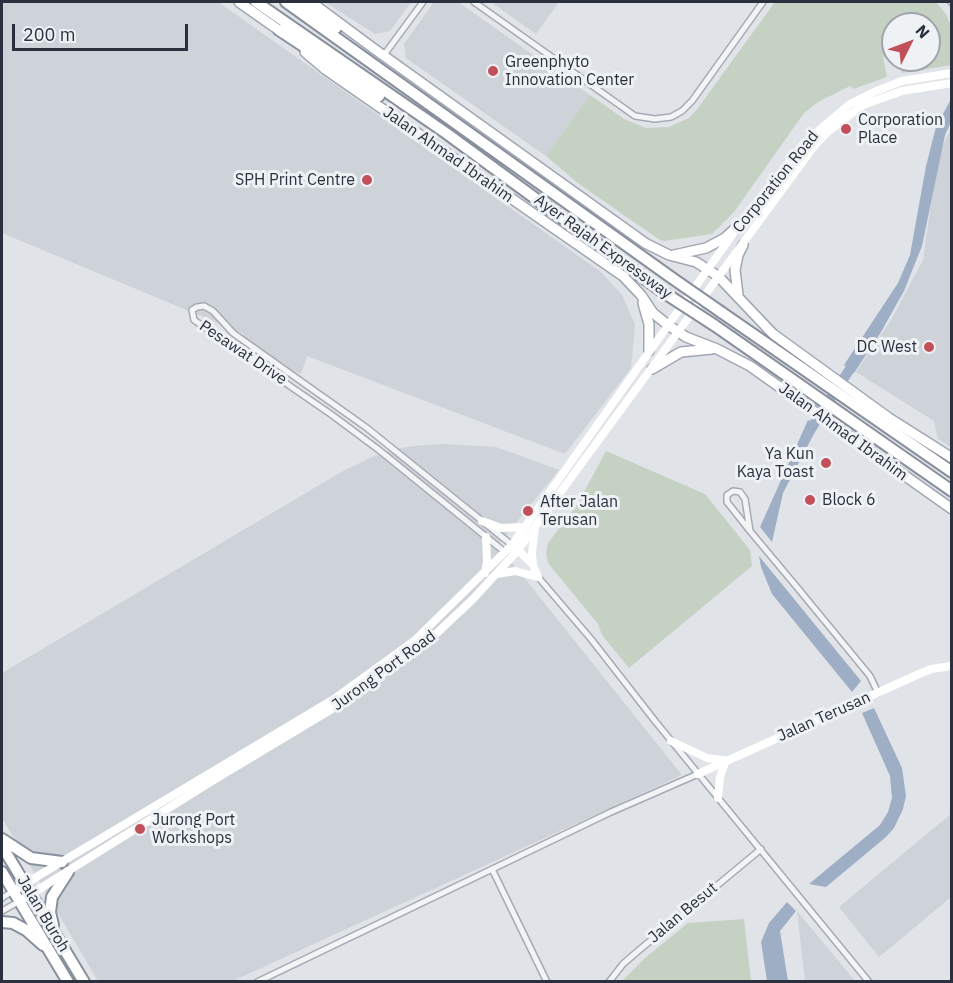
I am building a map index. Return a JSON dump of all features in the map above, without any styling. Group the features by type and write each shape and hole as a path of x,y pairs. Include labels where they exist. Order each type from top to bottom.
{"highway":[{"name":"Ayer Rajah Expressway","path":"256,2 493,167 663,292 714,325 951,491"},
{"name":"Ayer Rajah Expressway","path":"286,2 672,278 827,379 951,472"},
{"path":"301,2 345,35 400,82"},
{"path":"279,30 391,103 401,104"},
{"path":"2,839 31,858 65,867 52,897 50,912 54,931"},
{"name":"Jalan Buroh","path":"2,846 84,981"},
{"name":"Jalan Buroh","path":"2,872 68,981"},
{"path":"2,922 13,923 26,930 50,951"}],"main road":[{"name":"Jalan Ahmad Ibrahim","path":"239,2 279,30 326,69 623,276 641,295 653,313 668,326 697,343 717,349 750,366 951,509"},
{"path":"311,2 636,236 669,255 696,262 708,268 773,334 827,379"},
{"name":"Corporation Road","path":"668,326 740,224 805,142 824,124 850,104 889,85 951,73"},
{"name":"Corporation Road","path":"678,332 815,146 830,130 863,105 889,94 951,84"},
{"path":"669,255 706,248 725,238 740,224"},
{"path":"738,296 735,270 743,245"},
{"path":"641,295 648,321 649,351"},
{"name":"Jurong Port Road","path":"13,891 28,889 212,781 337,706 419,648 474,599 496,574 512,551 524,527 668,326"},
{"name":"Jurong Port Road","path":"65,867 334,699 414,640 485,573 512,551 535,527 678,332"},
{"path":"652,369 681,352 717,349"},
{"path":"845,392 951,458"},
{"path":"482,521 501,528 524,527"},
{"path":"533,572 532,548 535,527"},
{"path":"485,573 486,537"},
{"path":"512,551 533,572"},
{"path":"496,574 515,571 533,572"},
{"name":"Jalan Terusan","path":"698,774 931,669 951,666"},
{"path":"671,741 707,758 726,760 720,777 718,798"},
{"name":"Jurong Port Road","path":"20,901 28,889"}],"street":[{"path":"384,55 423,2"},
{"path":"474,2 635,116 655,120 671,117 682,111 692,101 763,2"},
{"name":"Pesawat Drive","path":"204,306 213,311 233,333 367,428 482,521 512,551 486,537 332,415 194,320 192,310 204,306"},
{"path":"750,531 745,499 740,492 733,491 727,495 727,502 750,531 870,676 878,693"},
{"path":"533,572 591,639 671,741 869,981"},
{"path":"261,981 492,868 698,774"},
{"name":"Jalan Besut","path":"609,981 623,964 761,849"},
{"path":"492,868 547,981"},
{"name":"Jurong Port Road","path":"2,898 13,891"},
{"name":"Jurong Port Road","path":"2,911 20,901"}],"shaded area":[{"path":"2,2 218,2 601,272 622,295 635,325 631,368 565,454 307,356 301,374 238,349 244,334 2,233"},
{"path":"325,2 411,2 390,31 375,34"},
{"path":"434,2 458,2 590,95 546,156 406,58 404,44"},
{"path":"491,2 559,2 536,34"},
{"path":"951,129 951,447 938,439 934,421 856,372 891,320 923,260 937,161"},
{"path":"443,444 496,447 559,470 498,545 682,775 233,981 98,981 2,818 2,673 343,471 385,451"},
{"path":"951,814 951,897 879,957 839,907"},
{"path":"797,911 855,981 805,981"}],"green space":[{"path":"775,2 936,2 946,14 951,26 951,65 941,67 941,12 881,12 881,72 886,72 887,77 853,89 850,86 818,102 804,113 734,212 712,234 660,240 579,184 546,156 590,95 624,119 646,128 669,127 689,118"},
{"path":"606,451 705,494 750,550 752,566 629,668 602,635 598,624 548,563 546,553 548,543 577,505"},
{"path":"744,919 751,981 622,981 645,958 688,923"}],"water":[{"path":"951,99 951,122 945,135 922,246 904,291 854,373 844,365 898,283 910,255 926,166 936,127"},
{"path":"808,420 818,426 783,493 772,542 760,527"},
{"path":"759,556 861,681 852,692 772,594"},
{"path":"874,708 902,768 906,796 903,809 894,828 886,837 826,887 809,884 880,825 888,812 892,798 890,776 862,713"},
{"path":"787,902 796,911 780,931 788,981 767,981 761,942 769,923"}],"waterway":[{"path":"807,435 857,358"}],"place":[{"name":"Greenphyto Innovation Center","path":"493,71"},
{"name":"Corporation Place","path":"846,129"},
{"name":"SPH Print Centre","path":"367,180"},
{"name":"DC West","path":"929,347"},
{"name":"Ya Kun Kaya Toast","path":"826,463"},
{"name":"Block 6","path":"810,500"},
{"name":"After Jalan Terusan","path":"528,511"},
{"name":"Jurong Port Workshops","path":"140,829"}]}
